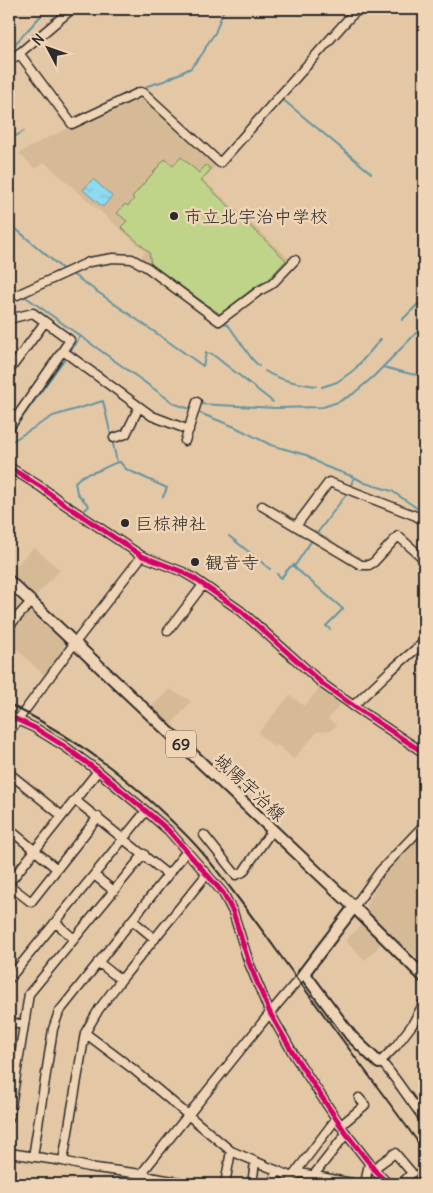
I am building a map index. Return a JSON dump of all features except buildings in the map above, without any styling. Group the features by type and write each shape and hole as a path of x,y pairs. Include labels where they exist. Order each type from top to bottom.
{"main road":[{"name":"城陽宇治線","path":"9,581 354,906 424,977"},
{"path":"354,906 304,973 351,1036 380,1062"}],"street":[{"path":"9,62 72,9"},
{"path":"19,53 72,124 140,92 144,93 220,162 359,9"},
{"path":"9,294 21,293 89,262 113,258 132,259 148,268 220,321 258,291 272,284 295,260"},
{"path":"9,319 32,313 70,340 12,417 9,428"},
{"path":"9,371 45,322"},
{"path":"63,351 152,416 189,430"},
{"path":"186,441 197,402"},
{"path":"114,438 126,434 139,407"},
{"path":"9,467 41,486 60,502 142,556 183,572 241,611 324,685 424,754"},
{"path":"296,526 329,482 416,516 424,521"},
{"path":"262,506 361,565 369,565 374,562 398,536 424,559"},
{"path":"9,732 142,556"},
{"path":"168,631 203,585"},
{"path":"9,626 31,602"},
{"path":"353,706 424,642"},
{"path":"9,716 35,728 98,771 168,830 223,893 233,912 249,963 270,1013 294,1055 338,1123 371,1166 389,1184"},
{"path":"98,771 9,884 30,902 98,817"},
{"path":"9,773 62,816"},
{"path":"75,800 168,875"},
{"path":"9,979 146,811"},
{"path":"354,906 380,871 424,825"},
{"path":"204,835 236,875 243,872 272,830"},
{"path":"10,833 35,850 57,869"},
{"path":"33,1157 53,1029 59,1012 187,851"},
{"path":"9,1119 29,994 144,854"},
{"path":"63,1161 85,1033 99,1009 121,980 206,874"},
{"path":"94,875 114,891"},
{"path":"132,920 155,939"},
{"path":"56,922 74,939"},
{"path":"98,962 121,980"},
{"path":"141,1174 304,973"},
{"path":"424,1003 412,1025 396,1046 380,1062 396,1080 424,1119"},
{"path":"9,1022 24,1025"},
{"path":"85,1033 133,1069 231,1151 292,1176 300,1174 357,1184"},
{"path":"292,1176 338,1123 365,1105 359,1098"},
{"path":"313,1176 346,1134"},
{"path":"225,1184 231,1151"},
{"path":"9,1153 141,1174 155,1181 191,1184"},
{"path":"365,1184 371,1166 395,1153 412,1173 401,1184"},
{"path":"252,1184 255,1162"},
{"path":"274,1184 276,1170"}],"shaded area":[{"name":"市立北宇治中学校","path":"142,96 216,162 216,165 204,180 290,259 290,262 271,281 220,318 140,259 145,251 44,162 35,169 19,153"},
{"path":"34,547 60,570 35,597 9,573"},
{"path":"9,592 24,607 10,622 9,621"},
{"path":"28,609 68,646 45,676 9,642 9,629"},
{"path":"322,685 342,702 328,719 336,725 330,731 317,732 294,759 277,745 274,747 258,733 290,695 304,706"},
{"path":"170,689 191,701 170,726 151,707"},
{"path":"424,832 424,955 420,960 368,911 367,904 380,880"},
{"path":"362,924 382,943 365,960 345,941"}],"green space":[{"path":"181,157 199,173 206,165 211,169 201,180 286,260 269,279 256,286 220,314 151,264 149,252 121,227 127,221 117,213 125,204 128,206 134,199 132,197 165,159 173,166"}],"water":[{"path":"93,179 112,196 103,207 83,190"}],"waterway":[{"path":"12,50 15,44 47,9"},
{"path":"147,86 164,81 191,68 215,33 224,9"},
{"path":"80,116 130,93"},
{"path":"281,98 371,173"},
{"path":"9,140 24,131"},
{"path":"9,223 65,271"},
{"path":"72,274 203,366 206,353 212,354 273,402"},
{"path":"9,285 17,291"},
{"path":"23,295 175,404 193,410"},
{"path":"402,320 424,298"},
{"path":"224,323 229,326 259,366"},
{"path":"198,404 275,408 323,407 338,402 353,394 373,377 424,325"},
{"path":"69,353 80,337"},
{"path":"322,387 337,382 354,370 381,339"},
{"path":"9,436 66,357"},
{"path":"383,367 424,376"},
{"path":"265,371 296,383 316,386"},
{"path":"9,443 53,416 103,401 117,462"},
{"path":"197,412 235,427 271,445 306,455 324,466 365,483 392,491 424,513"},
{"path":"83,512 89,506 77,493 75,482 84,475 120,462 126,469 167,488 163,497"},
{"path":"350,488 354,477"},
{"path":"315,536 348,492"},
{"path":"229,536 270,569"},
{"path":"312,540 294,567 343,609 326,626 330,629"},
{"path":"277,574 281,578 294,565"}],"railway":[{"path":"9,704 29,714 87,750 123,777 195,844 238,898 424,1150"}],"cycle path":[{"path":"9,467 142,556 183,572 195,579 241,611 324,685 424,753"},
{"path":"9,716 35,728 98,771 168,830 223,893 233,912 249,963 270,1013 294,1055 345,1132 377,1173 389,1184"}],"place":[{"name":"市立北宇治中学校","path":"174,216"},
{"name":"巨椋神社","path":"125,523"},
{"name":"観音寺","path":"195,562"}]}
